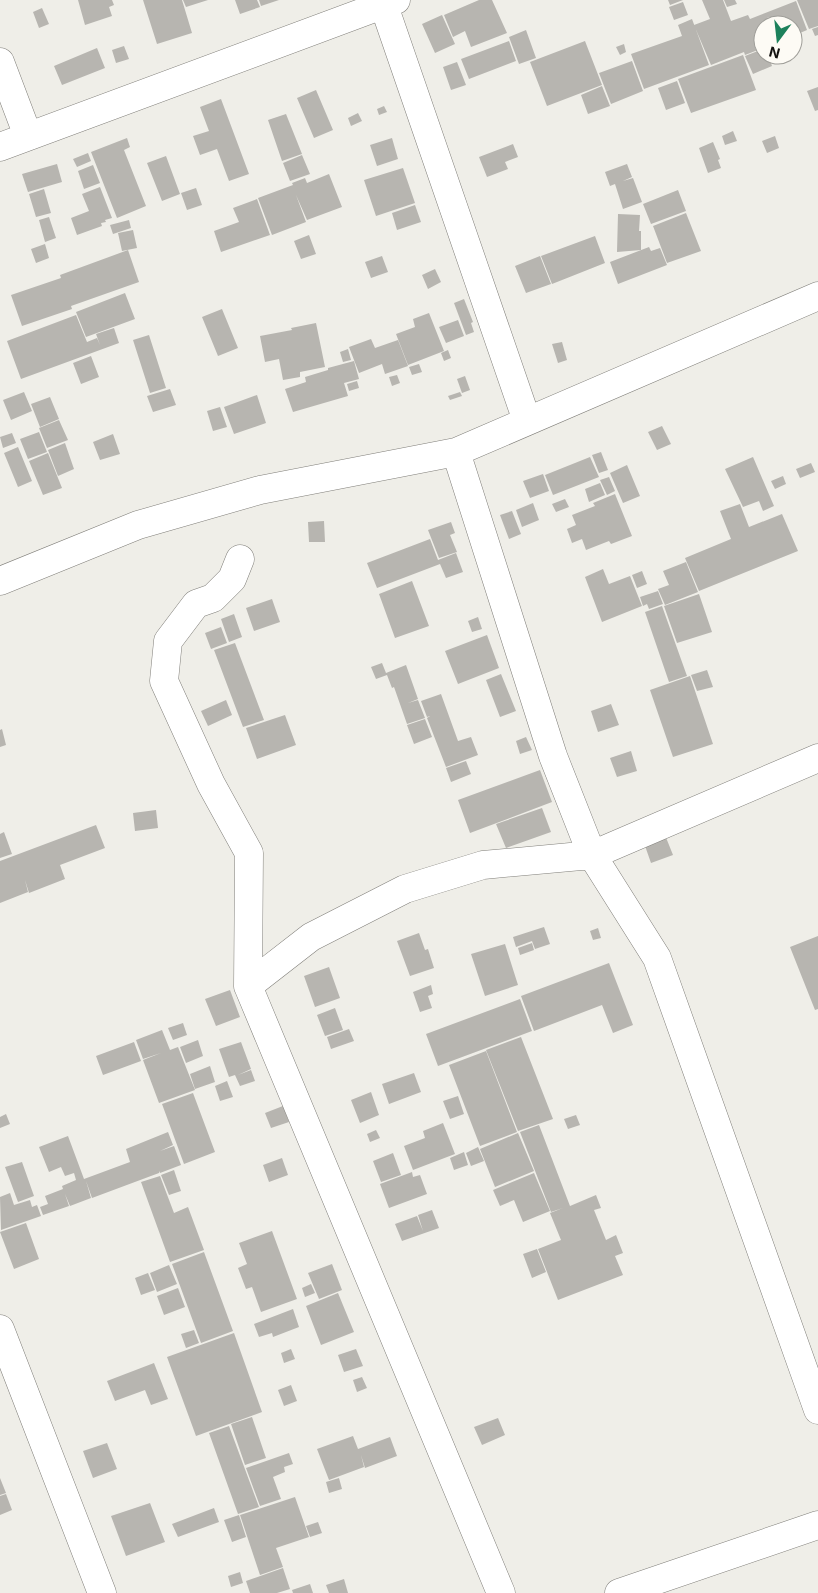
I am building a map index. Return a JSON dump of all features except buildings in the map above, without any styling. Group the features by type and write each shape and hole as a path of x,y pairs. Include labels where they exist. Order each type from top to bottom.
{"street":[{"path":"0,147 388,2 528,421"},
{"path":"0,62 28,136"},
{"path":"0,581 138,525 260,490 456,452 818,296"},
{"path":"456,452 553,756 592,855 657,958 818,1410"},
{"path":"240,559 232,579 214,598 196,604 168,641 164,681 211,784 249,853 248,986 501,1593"},
{"path":"248,986 311,937 405,889 483,865 592,855 818,758"},
{"path":"0,1329 102,1593"},
{"path":"619,1593 818,1525"}]}
